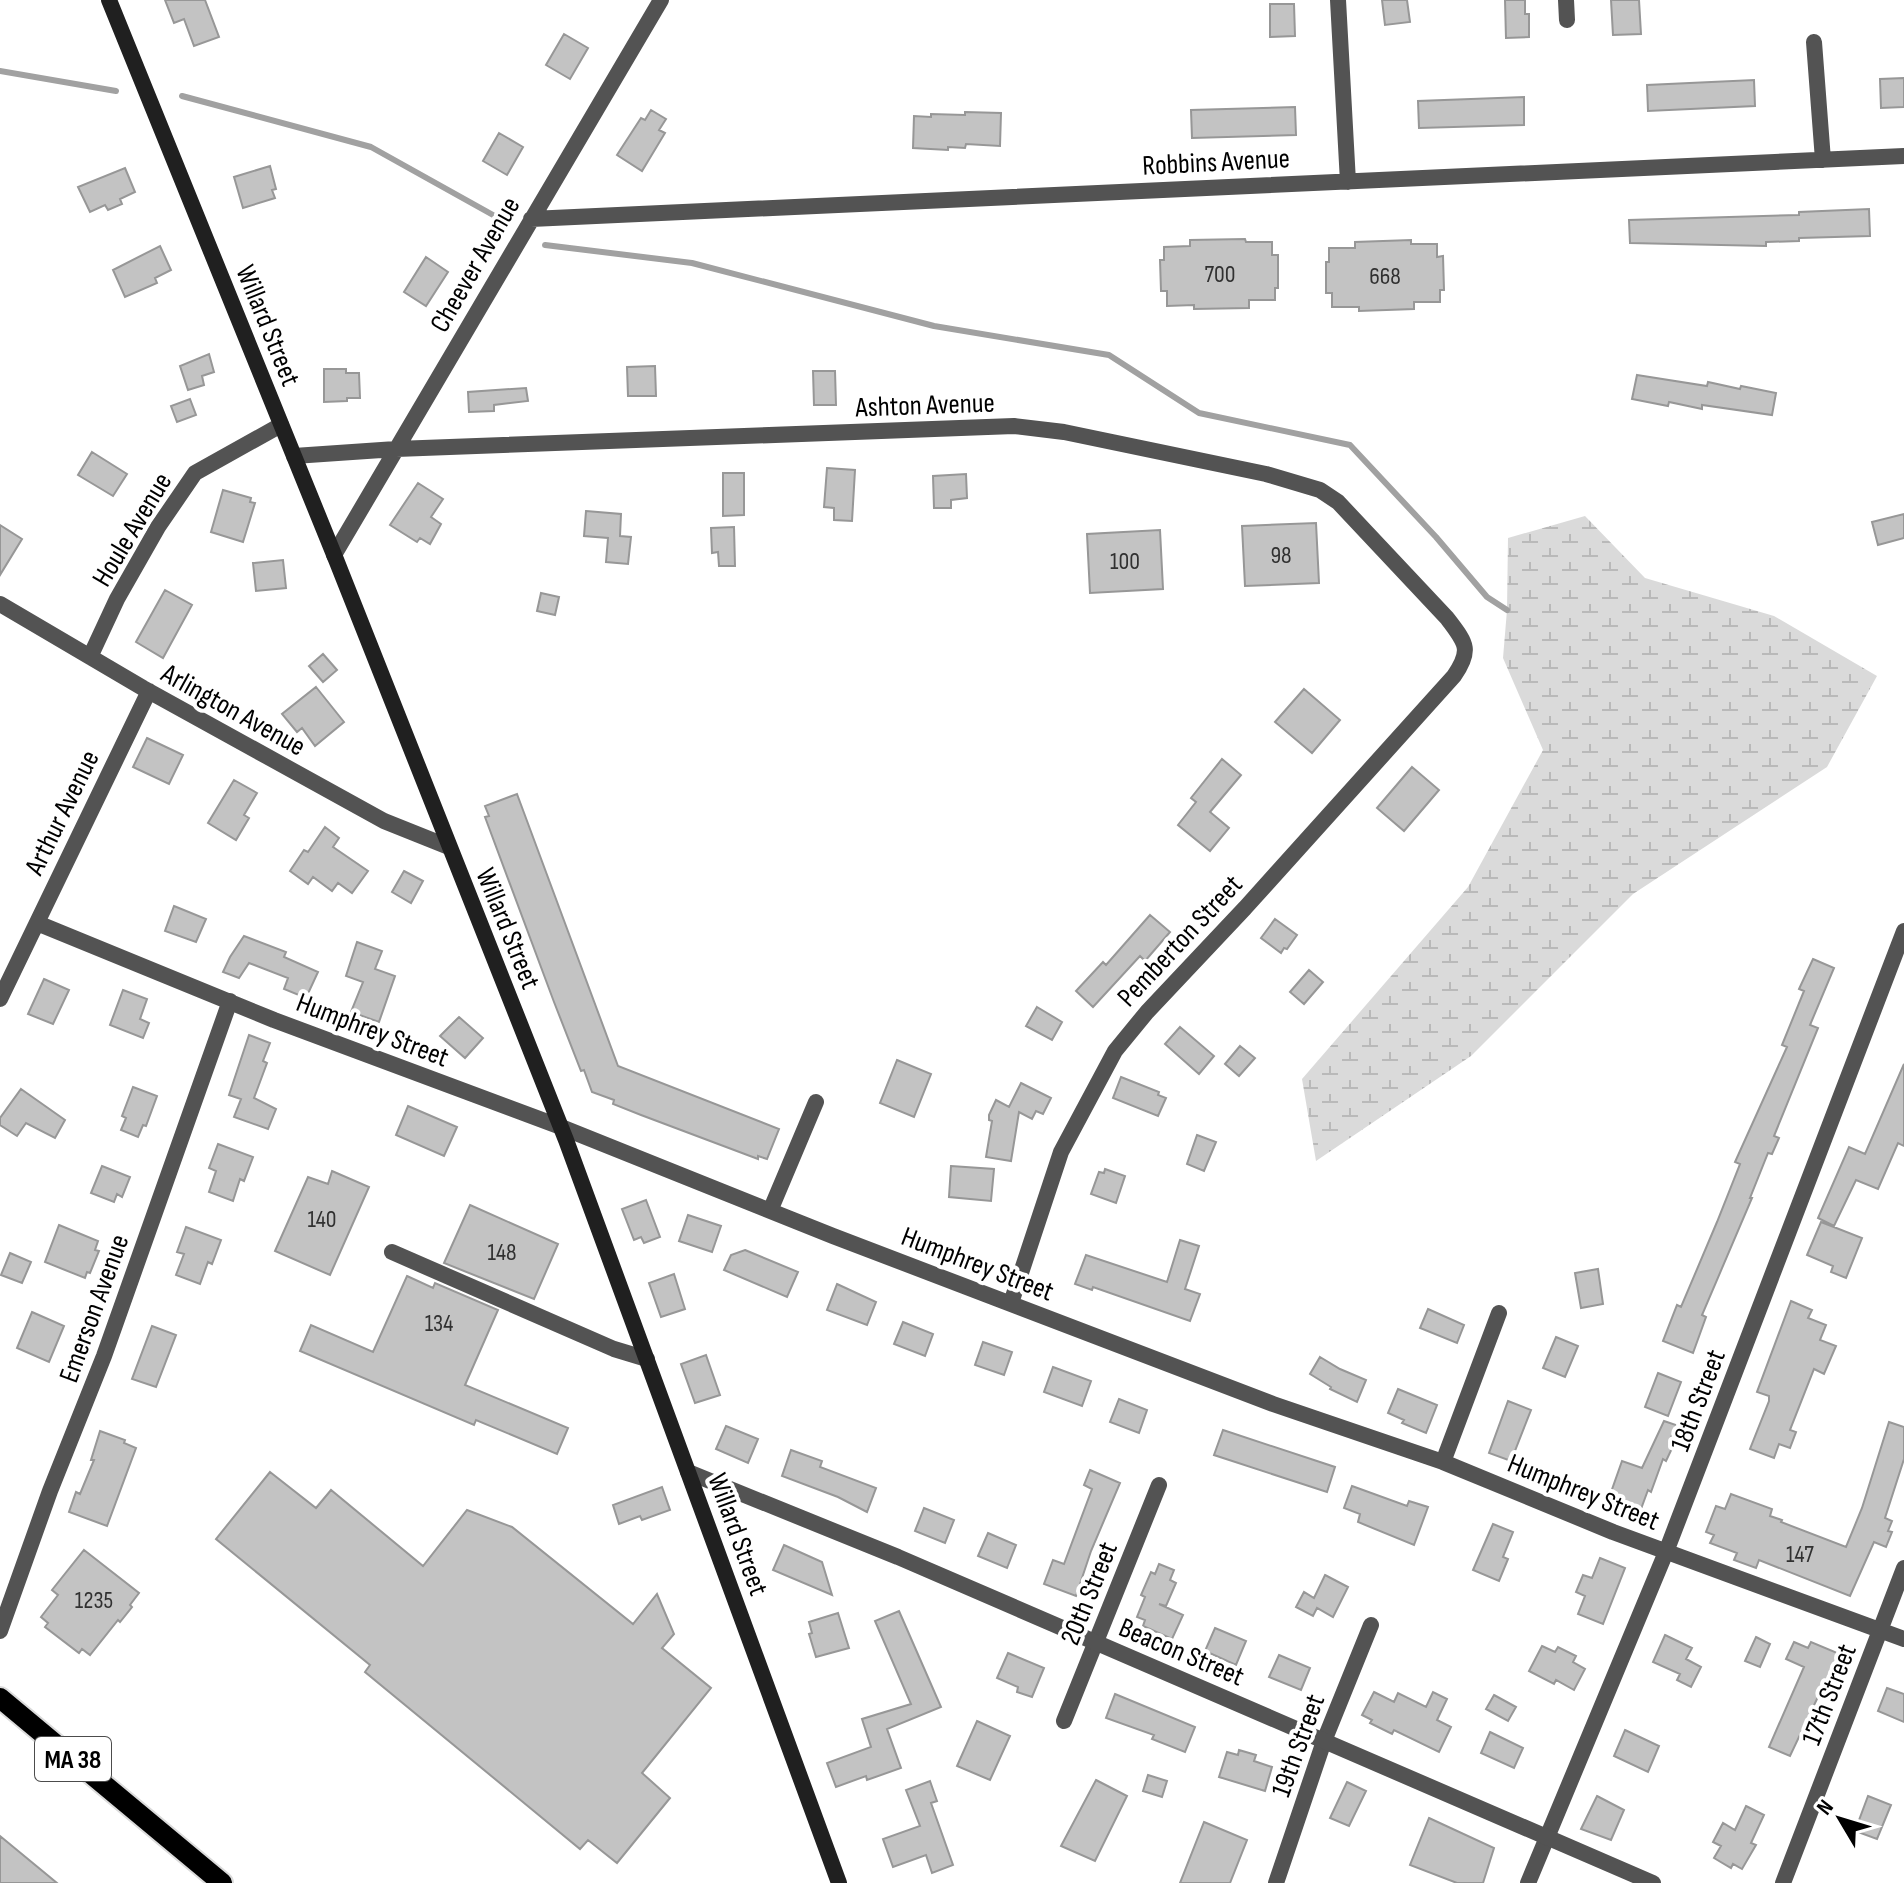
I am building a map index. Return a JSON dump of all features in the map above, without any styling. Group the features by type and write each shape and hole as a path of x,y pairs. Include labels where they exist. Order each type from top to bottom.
{"main road":[{"name":"Willard Street","path":"109,0 561,1127 839,1883"},
{"name":"MA 38","path":"0,1698 222,1883"}],"street":[{"name":"Cheever Avenue","path":"334,555 661,0"},
{"path":"1338,0 1348,182"},
{"path":"1566,0 1567,20"},
{"path":"1814,42 1823,160"},
{"name":"Robbins Avenue","path":"531,219 1904,156"},
{"name":"Houle Avenue","path":"90,657 158,527 195,473 281,425"},
{"name":"Ashton Avenue","path":"294,456 396,449 1014,426 1064,432 1266,474 1320,490 1338,502 1447,618 1467,650 1464,662"},
{"name":"Arlington Avenue","path":"0,604 149,691 384,821 449,847"},
{"name":"Pemberton Street","path":"1011,1303 1061,1152 1115,1051 1464,662"},
{"name":"Arthur Avenue","path":"0,999 149,691"},
{"name":"Humphrey Street","path":"37,923 274,1020 561,1127 770,1211 1273,1404 1443,1462 1666,1552 1904,1639"},
{"name":"18th Street","path":"1528,1883 1666,1552 1904,931"},
{"name":"Emerson Avenue","path":"0,1631 125,1300 230,1001"},
{"path":"770,1211 816,1102"},
{"path":"392,1252 614,1349 647,1359"},
{"path":"1443,1462 1499,1313"},
{"name":"Beacon Street","path":"688,1472 898,1557 1653,1883"},
{"name":"20th Street","path":"1064,1721 1159,1485"},
{"name":"17th Street","path":"1783,1883 1904,1568"},
{"name":"19th Street","path":"1276,1883 1324,1741 1371,1625"}],"green space":[{"path":"1585,516 1645,578 1774,616 1877,676 1827,767 1633,894 1471,1056 1316,1161 1302,1079 1468,887 1543,750 1503,658 1508,538"}],"building":[{"path":"165,0 205,0 219,37 194,46 184,19 174,23"},
{"path":"1382,0 1407,0 1410,22 1385,25"},
{"path":"1505,0 1525,0 1525,14 1529,14 1529,37 1506,38"},
{"path":"1611,0 1639,0 1641,34 1613,35"},
{"path":"1270,4 1294,4 1295,36 1270,37"},
{"path":"564,34 588,48 570,79 546,65"},
{"path":"1904,78 1904,107 1881,108 1880,79"},
{"path":"1754,80 1755,106 1648,111 1647,85"},
{"path":"1524,97 1524,125 1419,128 1418,101"},
{"path":"1295,107 1296,135 1192,138 1191,110"},
{"path":"651,110 666,119 659,130 665,133 642,171 617,155 641,118 645,120"},
{"path":"965,112 1001,113 1000,146 966,144 965,148 948,147 948,150 913,148 914,116 965,115"},
{"path":"499,133 523,147 507,175 483,161"},
{"path":"270,166 275,198 243,208 234,177"},
{"path":"125,168 135,192 120,199 122,204 108,210 105,205 90,212 78,187"},
{"path":"1869,209 1870,236 1799,238 1799,241 1766,242 1766,246 1630,243 1629,220 1799,215 1799,212"},
{"path":"1245,239 1246,242 1272,242 1272,255 1278,255 1275,300 1249,300 1249,308 1167,306 1167,291 1161,291 1160,260 1164,260 1164,247 1190,246 1190,240"},
{"path":"1411,240 1411,244 1437,244 1437,257 1443,256 1444,290 1440,290 1440,302 1414,302 1414,309 1359,311 1359,307 1332,307 1332,293 1326,293 1329,248 1355,248 1355,242"},
{"path":"160,246 171,270 155,278 157,283 125,297 113,270"},
{"path":"426,257 448,272 426,306 404,292"},
{"path":"209,354 214,372 202,376 204,385 188,390 180,366"},
{"path":"655,366 656,396 628,396 627,367"},
{"path":"324,369 346,369 346,373 359,373 360,398 324,402"},
{"path":"813,371 835,371 836,405 814,405"},
{"path":"1637,375 1707,386 1708,382 1740,389 1741,386 1776,393 1772,415 1702,405 1702,409 1669,402 1668,406 1632,399"},
{"path":"526,388 528,401 494,405 494,411 469,412 468,392"},
{"path":"190,399 196,415 177,422 171,406"},
{"path":"92,452 127,474 113,496 78,475"},
{"path":"827,468 855,470 852,521 834,520 834,508 824,507"},
{"path":"723,473 744,473 744,515 723,516"},
{"path":"966,474 967,498 951,500 951,508 934,508 933,476"},
{"path":"418,483 443,499 431,517 441,524 430,544 420,538 417,542 390,525"},
{"path":"223,490 251,498 250,502 255,503 243,542 211,532"},
{"path":"586,511 621,514 620,536 631,537 628,564 606,562 608,538 584,536"},
{"path":"1904,514 1904,538 1878,545 1872,522"},
{"path":"1316,523 1319,583 1245,586 1242,526"},
{"path":"0,525 22,539 0,575"},
{"path":"734,527 735,566 719,566 718,552 712,553 711,528"},
{"path":"1160,530 1163,589 1090,593 1087,534"},
{"path":"283,560 286,588 256,591 253,563"},
{"path":"165,590 192,605 163,658 136,642"},
{"path":"541,593 559,597 555,615 537,611"},
{"path":"323,654 337,670 323,682 309,666"},
{"path":"316,687 344,722 315,746 302,728 297,732 282,714"},
{"path":"1304,689 1340,720 1312,753 1275,722"},
{"path":"147,738 183,755 169,784 133,767"},
{"path":"1222,759 1241,775 1210,812 1229,828 1210,851 1178,825 1196,802 1191,798"},
{"path":"1412,767 1439,790 1404,831 1377,808"},
{"path":"234,780 257,793 244,815 249,818 236,840 208,823"},
{"path":"517,794 618,1066 779,1129 767,1159 758,1156 758,1159 641,1115 592,1092 554,1002 485,817 489,816 485,806"},
{"path":"325,827 339,838 333,847 368,871 352,893 338,883 332,891 313,877 308,884 290,871"},
{"path":"404,871 423,881 411,903 392,892"},
{"path":"174,906 206,919 196,942 165,931"},
{"path":"1150,915 1170,932 1145,961 1140,956 1093,1007 1076,991 1103,962 1106,965"},
{"path":"1275,919 1297,935 1281,953 1261,938"},
{"path":"244,936 286,952 284,957 318,972 306,998 284,989 288,978 249,963 239,978 223,972"},
{"path":"357,942 382,951 375,969 395,976 379,1022 351,1012 363,982 346,976"},
{"path":"1813,959 1834,968 1810,1025 1818,1028 1774,1136 1779,1138 1772,1154 1768,1153 1702,1315 1706,1317 1693,1353 1663,1341 1717,1222 1740,1164 1735,1162 1787,1047 1782,1045 1804,991 1799,989"},
{"path":"1309,970 1323,982 1304,1004 1290,992"},
{"path":"44,979 69,990 53,1024 28,1014"},
{"path":"123,990 147,999 140,1019 149,1023 143,1038 110,1025"},
{"path":"1037,1007 1062,1022 1052,1040 1026,1026"},
{"path":"459,1017 483,1038 465,1058 440,1036"},
{"path":"1180,1027 1214,1056 1199,1074 1165,1044"},
{"path":"249,1035 270,1043 263,1061 267,1063 254,1098 276,1109 268,1129 234,1117 241,1099 229,1095"},
{"path":"1240,1046 1255,1058 1239,1076 1225,1064"},
{"path":"897,1060 931,1074 914,1117 880,1103"},
{"path":"1904,1064 1904,1146 1898,1143 1878,1189 1856,1180 1834,1226 1818,1218 1849,1147 1865,1154"},
{"path":"1121,1077 1159,1092 1158,1095 1166,1098 1158,1116 1113,1098"},
{"path":"1021,1083 1051,1098 1043,1114 1036,1111 1032,1119 1019,1112 1011,1161 986,1157 992,1121 989,1115 996,1100 1009,1107"},
{"path":"133,1087 157,1096 146,1126 143,1125 138,1137 121,1130 126,1118 122,1116"},
{"path":"21,1089 65,1120 55,1138 26,1123 17,1136 0,1125 0,1118"},
{"path":"408,1106 457,1127 444,1156 396,1135"},
{"path":"1197,1135 1216,1142 1204,1171 1187,1164"},
{"path":"218,1144 253,1157 244,1181 240,1179 233,1201 209,1192 216,1171 209,1168"},
{"path":"102,1166 130,1177 122,1197 117,1194 114,1202 91,1193"},
{"path":"951,1166 994,1169 991,1201 949,1197"},
{"path":"1105,1169 1125,1176 1116,1203 1091,1194 1099,1172 1104,1173"},
{"path":"332,1171 369,1187 330,1275 275,1251 308,1177 328,1184"},
{"path":"646,1200 660,1237 644,1243 641,1237 634,1240 622,1209"},
{"path":"470,1205 558,1244 534,1299 444,1263"},
{"path":"688,1215 721,1226 712,1252 679,1241"},
{"path":"1821,1222 1862,1238 1846,1278 1831,1272 1833,1266 1807,1255"},
{"path":"59,1225 98,1241 95,1250 99,1251 85,1278 45,1262"},
{"path":"186,1227 221,1240 200,1284 176,1275 184,1254 177,1252"},
{"path":"1180,1240 1199,1246 1185,1289 1200,1294 1190,1321 1093,1287 1092,1290 1075,1284 1086,1255 1167,1282"},
{"path":"745,1250 798,1272 787,1297 724,1270 731,1255"},
{"path":"10,1253 31,1262 22,1283 1,1275"},
{"path":"1598,1269 1603,1304 1581,1308 1575,1273"},
{"path":"674,1274 685,1309 661,1317 649,1283"},
{"path":"407,1276 433,1288 435,1283 498,1310 465,1385 568,1428 557,1454 476,1420 474,1425 300,1351 311,1325 373,1352"},
{"path":"837,1284 876,1302 867,1325 827,1310"},
{"path":"1791,1301 1812,1310 1808,1318 1826,1325 1820,1340 1836,1346 1824,1374 1814,1369 1790,1430 1796,1432 1790,1448 1779,1444 1774,1458 1750,1449 1769,1401 1769,1396 1757,1392"},
{"path":"1428,1309 1464,1325 1457,1343 1420,1328"},
{"path":"32,1312 64,1326 49,1362 17,1348"},
{"path":"903,1322 933,1334 925,1356 894,1344"},
{"path":"152,1326 176,1335 156,1387 132,1379"},
{"path":"1556,1337 1578,1346 1565,1377 1543,1368"},
{"path":"983,1342 1012,1352 1004,1375 975,1365"},
{"path":"706,1355 720,1395 695,1403 681,1364"},
{"path":"1320,1357 1366,1380 1357,1402 1330,1389 1310,1374"},
{"path":"1053,1367 1091,1381 1082,1406 1044,1392"},
{"path":"1658,1373 1681,1382 1668,1416 1645,1407"},
{"path":"1398,1389 1437,1405 1426,1433 1388,1413"},
{"path":"1119,1399 1147,1410 1139,1433 1110,1422"},
{"path":"1508,1401 1531,1410 1511,1461 1489,1453"},
{"path":"1664,1421 1676,1425 1670,1440 1675,1442 1666,1461 1663,1459 1641,1509 1609,1498 1622,1461 1642,1468"},
{"path":"1889,1422 1904,1427 1904,1459 1885,1518 1892,1521 1888,1531 1892,1532 1886,1547 1874,1542 1850,1596 1759,1560 1756,1568 1734,1560 1737,1553 1710,1543 1714,1535 1706,1532 1716,1506 1725,1509 1731,1494 1772,1509 1770,1516 1781,1522 1846,1547 1862,1508"},
{"path":"726,1426 758,1439 748,1463 716,1449"},
{"path":"1223,1430 1335,1467 1327,1492 1214,1455"},
{"path":"100,1431 125,1440 124,1443 136,1448 107,1526 69,1512 94,1460 91,1460"},
{"path":"791,1450 822,1461 820,1467 876,1488 867,1512 838,1497 782,1476"},
{"path":"1090,1470 1120,1483 1076,1596 1044,1584 1053,1560 1064,1564 1092,1489 1084,1485"},
{"path":"270,1472 316,1508 331,1490 423,1566 467,1510 512,1527 633,1624 657,1594 674,1634 662,1648 711,1688 642,1773 670,1798 617,1863 588,1840 580,1849 365,1672 370,1665 216,1539"},
{"path":"1352,1486 1407,1506 1409,1501 1428,1507 1414,1545 1358,1522 1360,1514 1344,1508"},
{"path":"662,1487 670,1510 619,1524 613,1505"},
{"path":"924,1508 954,1520 945,1543 915,1531"},
{"path":"1493,1524 1513,1532 1503,1557 1508,1559 1499,1581 1473,1570"},
{"path":"988,1533 1016,1545 1007,1568 978,1556"},
{"path":"784,1545 822,1562 832,1595 773,1570"},
{"path":"84,1550 139,1593 130,1605 132,1607 90,1655 82,1649 79,1653 45,1627 48,1623 41,1617 58,1595 52,1590"},
{"path":"1600,1558 1625,1568 1603,1624 1578,1614 1585,1596 1576,1592 1583,1575 1592,1578"},
{"path":"1159,1564 1174,1570 1170,1580 1176,1583 1166,1606 1159,1604 1183,1615 1172,1639 1143,1626 1145,1620 1137,1617 1145,1597 1141,1595 1151,1572 1155,1574"},
{"path":"1325,1575 1348,1587 1333,1617 1317,1608 1313,1616 1296,1607 1304,1592 1314,1598"},
{"path":"899,1611 941,1707 887,1729 901,1768 836,1787 827,1763 871,1747 862,1719 911,1704 875,1621"},
{"path":"838,1613 849,1648 816,1657 809,1622"},
{"path":"1215,1628 1246,1641 1236,1665 1205,1651"},
{"path":"1665,1635 1692,1648 1686,1659 1701,1667 1691,1687 1677,1680 1680,1674 1653,1662"},
{"path":"1756,1637 1770,1644 1760,1667 1745,1661"},
{"path":"1794,1642 1808,1648 1811,1642 1842,1655 1830,1684 1825,1682 1790,1756 1769,1747 1804,1667 1786,1659"},
{"path":"1542,1646 1555,1652 1558,1647 1576,1656 1573,1662 1585,1669 1574,1690 1529,1671"},
{"path":"1008,1653 1044,1668 1032,1697 1017,1692 1018,1687 997,1678"},
{"path":"1279,1655 1310,1668 1301,1690 1269,1677"},
{"path":"1887,1688 1904,1694 1904,1722 1878,1711"},
{"path":"1374,1692 1394,1702 1398,1693 1426,1707 1433,1692 1447,1699 1437,1720 1451,1727 1439,1752 1394,1730 1392,1734 1370,1723 1372,1720 1362,1715"},
{"path":"1115,1694 1195,1727 1185,1752 1152,1739 1154,1735 1106,1718"},
{"path":"1494,1695 1516,1707 1508,1721 1486,1709"},
{"path":"977,1721 1010,1736 990,1780 957,1766"},
{"path":"1625,1730 1659,1746 1648,1772 1614,1756"},
{"path":"1490,1732 1523,1748 1514,1768 1481,1753"},
{"path":"1239,1750 1256,1755 1254,1761 1272,1767 1265,1791 1219,1777 1227,1752 1238,1755"},
{"path":"1148,1775 1167,1781 1162,1797 1143,1791"},
{"path":"1096,1780 1127,1796 1095,1861 1061,1846"},
{"path":"930,1781 937,1801 931,1803 953,1865 932,1873 926,1855 893,1867 883,1839 920,1826 906,1790"},
{"path":"1347,1782 1366,1791 1349,1826 1330,1818"},
{"path":"1597,1796 1624,1810 1611,1840 1581,1829"},
{"path":"1868,1796 1891,1805 1877,1839 1855,1831"},
{"path":"1746,1806 1764,1815 1751,1843 1756,1845 1742,1869 1733,1864 1731,1868 1714,1858 1721,1846 1713,1842 1723,1823 1735,1830"},
{"path":"1429,1818 1494,1848 1483,1883 1457,1883 1410,1865"},
{"path":"1204,1822 1247,1840 1230,1883 1180,1883"},
{"path":"0,1836 57,1883 0,1883"}],"waterway":[{"path":"0,71 116,91"},
{"path":"182,96 371,147 502,220"},
{"path":"545,245 692,263 934,326 1109,355 1199,413 1350,445 1487,597 1507,610"}]}
